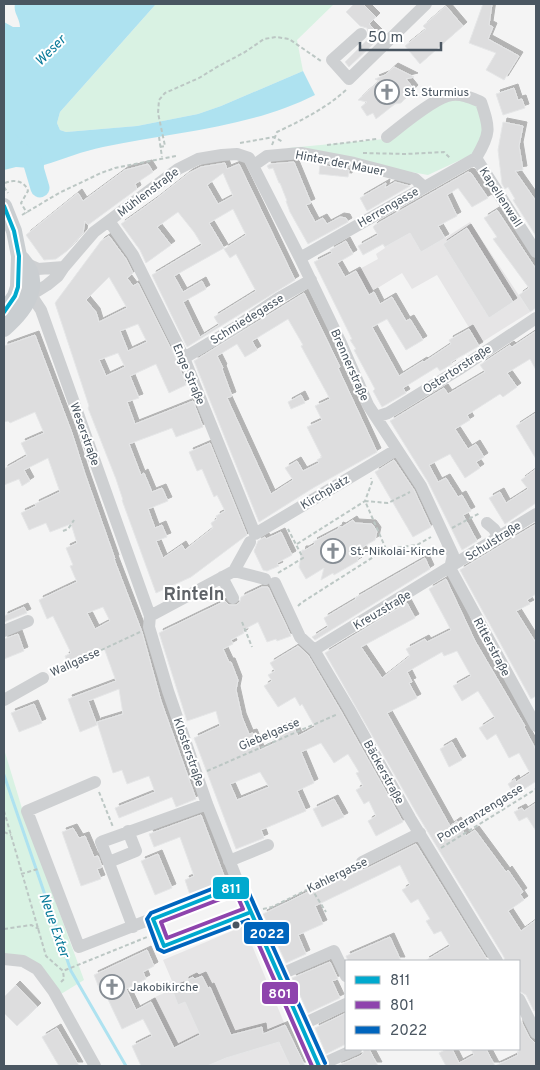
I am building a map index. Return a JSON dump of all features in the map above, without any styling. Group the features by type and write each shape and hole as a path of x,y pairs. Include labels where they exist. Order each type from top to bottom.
{"main road":[{"name":"Weserstraße","path":"5,198 23,260 33,277 33,289 23,295"},
{"path":"4,312 23,295"},
{"path":"4,329 20,312 23,295"}],"street":[{"path":"360,34 332,60 349,79 426,4"},
{"name":"Kapellenwall","path":"387,137 428,106 450,94 466,95 481,102 489,127 485,143 476,158 536,252"},
{"name":"Hinter der Mauer","path":"252,161 266,156 300,153 354,163 415,178 424,187"},
{"name":"Mühlenstraße","path":"23,295 47,285 58,276 64,266 94,232 178,169 198,159 238,154 252,161"},
{"name":"Herrengasse","path":"300,258 476,158"},
{"name":"Brennerstraße","path":"252,161 311,280 368,405 421,486 453,555 450,568"},
{"name":"Enge Straße","path":"110,221 133,255 184,358 252,538"},
{"path":"23,260 38,268 64,266"},
{"name":"Schmiedegasse","path":"184,358 311,280"},
{"name":"Weserstraße","path":"23,295 41,310 149,622"},
{"name":"Ostertorstraße","path":"376,417 388,413 536,318"},
{"name":"Kirchplatz","path":"252,538 396,450"},
{"name":"Schulstraße","path":"450,568 536,514"},
{"path":"487,523 494,529 499,538"},
{"path":"149,622 228,574 252,538"},
{"name":"Kreuzstraße","path":"314,650 450,568"},
{"name":"Ritterstraße","path":"450,568 536,726"},
{"path":"228,574 271,579"},
{"path":"228,574 232,598"},
{"name":"Bäckerstraße","path":"271,579 300,637 314,650 410,818 496,960"},
{"path":"4,631 28,621"},
{"name":"Klosterstraße","path":"149,622 207,804 239,885 318,1066"},
{"name":"Wallgasse","path":"4,700 42,678"},
{"path":"95,782 27,811 79,947 239,885"},
{"path":"133,927 101,842 207,804"},
{"path":"109,862 136,851 122,833"},
{"name":"Kahlergasse","path":"362,862 420,833"},
{"path":"230,861 268,845"},
{"path":"153,919 164,946 251,912"},
{"path":"279,975 334,952 345,974"},
{"path":"4,959 23,961 37,968 54,992 95,1066"},
{"path":"520,1001 536,1033"},
{"path":"301,1025 345,1004"},
{"path":"318,1066 354,1050"}],"path":[{"path":"160,147 165,146 165,144 158,114 159,100 165,93 200,78 264,39 276,37 289,39 324,65 332,60"},
{"path":"274,137 277,132 311,116 340,95"},
{"path":"238,143 274,137 287,144"},
{"path":"324,145 387,137"},
{"path":"159,138 162,158"},
{"path":"361,153 406,154 444,152 461,167"},
{"path":"5,183 8,181 21,182 27,188 28,191 21,203 26,213 59,193 101,173 115,168 183,154"},
{"path":"4,187 5,198"},
{"path":"296,544 365,501 372,482 369,466"},
{"path":"365,501 388,504 421,486"},
{"path":"365,501 386,549"},
{"path":"291,616 301,602 386,549 417,545 480,512 487,523"},
{"path":"271,579 303,558 282,518"},
{"path":"63,531 68,529 74,520"},
{"name":"Wallgasse","path":"42,678 149,622"},
{"path":"242,622 252,647"},
{"name":"Giebelgasse","path":"197,775 349,709"},
{"path":"95,782 122,833"},
{"name":"Pomeranzengasse","path":"432,853 536,789"},
{"path":"4,811 46,956 63,970 158,932"},
{"path":"4,832 11,835"},
{"name":"Kahlergasse","path":"251,912 272,907 362,862"},
{"path":"21,874 38,868"},
{"path":"311,888 326,912"},
{"path":"4,929 31,925 39,929"}],"shaded area":[{"path":"421,198 445,238 470,222 530,312 479,344 437,275 412,289 402,273 368,294 356,271 378,259 376,254 385,248 373,227"},
{"path":"244,926 285,1025 273,1030 290,1066 166,1066 172,1044 151,999 164,993 161,985 172,981 163,960"}],"green space":[{"path":"156,4 334,4 297,40 303,71 198,114 137,126 66,132 60,130 57,123 60,112"},
{"path":"451,97 468,99 481,110 484,128 477,149 471,155 428,175 287,150 288,148 385,139"},
{"path":"4,749 24,815 84,980 56,997 37,968 4,962"}],"water":[{"name":"Weser","path":"15,4 156,4 60,112 57,123 60,130 66,132 137,126 198,114 303,71 315,95 290,106 238,122 103,147 81,153 44,165 42,182 36,184 30,168 16,167 4,170 4,22 13,27 20,27"}],"building":[{"path":"354,4 363,4 376,17 369,24 381,36 349,67 345,62 370,37 367,28 360,26 346,12"},
{"path":"483,4 492,4 489,25 493,27 488,39 519,56 504,80 486,70 496,53 469,43"},
{"path":"446,6 463,26 420,64 405,46 426,29 423,26"},
{"name":"St. Sturmius","path":"394,67 414,77 406,79 414,89 401,103 395,104 376,119 373,113 367,116 361,107 367,102 358,100 379,81 375,79 385,75"},
{"path":"514,88 518,100 522,99 525,108 503,115 496,94"},
{"path":"503,122 523,126 519,146 523,170 515,171 536,201 536,236 513,200 515,199 508,187 505,189 502,184 498,150"},
{"path":"294,162 311,203 306,205 315,222 323,218 327,224 340,217 346,218 348,222 308,244 290,212 273,168 269,169 267,166 270,164"},
{"path":"225,163 227,169 239,164 295,280 187,347 152,275 202,245 178,212 157,227 171,245 146,263 140,250 121,224 189,173 201,167","holes":["223,173 233,196 218,204 207,185","233,209 246,235 224,249 230,258 236,254 256,291 214,317 219,325 200,337 183,302 206,289 202,281 183,292 174,276 224,248 209,223"]},
{"path":"148,164 153,172 135,184 137,189 88,225 85,221 83,233 67,251 56,259 44,260 26,235 78,193 83,201 125,170"},
{"path":"320,165 349,170 348,177 319,174"},
{"path":"468,172 471,173 488,198 472,207 458,188 447,195 457,216 438,226 445,238 421,252 410,233 385,247 383,244 363,255 358,246 378,235 373,227 375,225"},
{"path":"395,182 410,186 367,211 360,198 386,183 385,188"},
{"path":"497,210 536,269 536,308 530,312 519,295 529,288 493,239 497,237 484,218"},
{"path":"467,228 513,302 489,318 443,244"},
{"path":"109,236 126,259 133,273 127,278 133,286 138,283 177,361 186,385 169,393 156,364 130,376 139,398 127,402 135,424 193,401 203,427 176,437 172,428 129,444 141,475 144,473 152,492 162,488 168,501 148,509 155,528 162,525 167,537 156,541 163,558 182,545 185,550 213,528 211,523 217,519 216,516 225,511 217,495 214,497 202,469 197,471 189,452 210,443 247,535 191,577 156,593 116,479 88,408 89,406 55,303 101,241","holes":["109,277 127,308 99,322 96,312 86,300","138,324 147,342 128,351 120,331","118,353 125,367 106,376 99,360"]},
{"path":"346,241 353,254 337,263 345,277 356,271 369,295 374,292 380,304 392,297 406,321 410,319 423,340 406,350 387,319 372,327 399,376 451,344 449,340 469,329 479,346 451,362 452,364 440,371 437,367 403,388 406,393 382,407 373,391 375,389 354,350 356,349 350,340 352,339 314,262 332,253 330,250"},
{"path":"304,293 340,367 338,368 377,452 313,488 259,522 194,361","holes":["288,319 303,345 301,346 330,399 315,406 322,420 307,427 322,457 317,460 319,463 303,471 297,461 285,468 293,480 271,494 227,398 232,396 217,356 237,344 245,357 257,350 252,341"]},
{"path":"536,331 536,370 530,359 507,373 517,387 503,397 500,394 467,415 470,420 455,429 468,449 476,444 484,457 476,462 480,468 465,478 450,454 429,465 438,482 446,478 458,497 462,495 471,511 463,515 477,541 462,550 428,482 390,421 444,388 448,394 485,372 480,365 510,345 512,347"},
{"path":"35,335 72,433 114,559 142,632 161,701 196,799 176,807 172,797 119,818 115,808 155,792 149,776 127,784 122,770 113,773 97,722 123,714 119,689 88,701 97,725 80,732 68,699 116,681 104,648 68,664 65,656 71,653 53,616 47,619 39,600 77,582 70,566 73,565 66,548 77,543 71,524 50,532 46,523 29,530 21,513 60,492 48,458 24,470 30,481 22,486 19,479 4,485 4,469 27,456 21,443 44,433 35,412 10,423 8,421 4,422 4,346","holes":["103,607 110,621 95,629 87,613"]},
{"path":"301,395 305,403 291,409 288,402"},
{"path":"536,413 536,459 516,426"},
{"path":"394,460 414,490 431,527 413,537 375,472"},
{"path":"536,469 536,503 505,524 489,498 500,492 506,503 528,489 521,480"},
{"name":"St.-Nikolai-Kirche","path":"353,520 355,523 372,524 377,531 375,540 361,548 365,554 357,559 358,561 334,575 333,573 321,580 324,568 306,579 299,567 302,550 315,544 313,542 338,529 339,526 342,527"},
{"path":"536,524 536,594 527,600 530,604 516,611 536,643 536,696 531,699 460,570"},
{"path":"281,532 292,555 277,563 279,566 267,571 263,570 254,551 258,541"},
{"path":"425,558 430,569 315,640 312,637 328,627 324,618"},
{"path":"446,579 475,641 525,726 536,750 536,784 535,782 518,793 515,789 512,791 508,784 515,779 516,782 530,773 519,753 509,758 496,734 487,740 479,728 495,718 478,691 462,701 453,686 471,676 457,651 444,656 442,652 407,672 412,682 409,683 417,698 387,713 450,826 457,821 466,836 475,830 506,872 508,870 523,892 520,894 524,900 508,911 521,931 536,920 536,1010 534,1011 526,995 520,992 520,960 505,960 417,814 325,653 407,603 415,618 361,647 382,678 410,656 406,649 425,639 427,642 451,630 429,589"},
{"path":"262,587 268,587 291,636 267,642 258,622 243,630 244,633 231,640 233,644 223,649 229,662 231,662 238,680 236,690 242,717 249,734 253,733 260,750 275,743 271,732 292,723 298,736 315,727 302,704 300,706 295,697 278,707 264,686 272,681 268,675 275,671 270,663 298,646 308,655 403,822 376,836 368,821 376,816 369,801 364,804 356,790 363,786 356,773 359,772 348,754 334,763 321,743 301,752 314,783 297,791 306,811 261,830 264,838 236,849 194,738 220,726 216,711 187,721 159,633 225,601 229,605 236,605 240,602 241,597","holes":["260,772 269,787 237,800 230,784"]},
{"path":"24,607 27,613 4,622 4,616"},
{"path":"18,634 24,651 4,659 4,639"},
{"path":"34,704 42,723 19,732 11,713"},
{"path":"452,742 462,760 449,767 440,749"},
{"path":"334,799 344,817 322,827 313,809"},
{"path":"536,803 536,831 527,817 519,821 514,812 522,808 524,811"},
{"path":"201,815 226,881 190,895 185,880 194,876 180,837 154,847 149,834"},
{"path":"73,828 79,838 85,836 94,857 98,856 102,867 97,869 101,879 81,886 62,832"},
{"path":"416,844 487,960 427,960 450,946 441,931 434,934 426,921 430,919 418,899 411,903 402,890 410,885 400,865 315,906 323,924 298,935 306,954 286,963 263,914 357,868 361,870"},
{"path":"158,854 172,888 155,895 141,861"},
{"path":"390,937 401,960 348,960 346,956"},
{"path":"147,950 154,966 143,972 146,979 126,989 136,1010 151,1002 174,1048 200,1035 185,1002 178,1005 172,989 185,984 185,981 193,977 195,979 202,976 208,988 210,987 231,1035 262,1027 263,1034 285,1025 305,1066 290,1066 279,1042 226,1058 207,1066 141,1066 132,1046 152,1036 143,1019 122,1029 104,991 101,993 94,975"},
{"path":"330,962 338,979 332,981 340,998 308,1013 292,978"},
{"path":"16,985 37,1007 17,1026 4,1013 4,997"},
{"path":"345,1013 345,1044 326,1054 315,1028"},
{"path":"520,1019 529,1037 536,1044 536,1066 495,1066 518,1055 517,1052 519,1051"},
{"path":"57,1028 79,1066 59,1066 42,1037"},
{"path":"364,1050 370,1050 378,1066 337,1066 360,1056"},
{"path":"445,1050 452,1050 459,1063 474,1055 472,1050 487,1050 495,1066 446,1066 439,1053"}],"waterway":[{"name":"Neue Exter","path":"4,138 32,161 40,188"},
{"name":"Neue Exter","path":"4,775 71,971 126,1066"}],"transit line":[{"name":"811","path":"4,206 14,231 19,256 18,287 15,296 4,312"},
{"name":"2022","path":"248,920 164,952 158,949 147,919 151,913 237,879 243,880 325,1063"},
{"name":"811","path":"251,912 164,946 153,919 239,885 319,1066"},
{"name":"801","path":"236,893 243,909 167,938 161,922 236,893"},
{"name":"801","path":"248,920 312,1066"}],"place":[{"name":"St. Sturmius","path":"387,92"},
{"name":"St.-Nikolai-Kirche","path":"333,551"},
{"name":"Jakobikirche","path":"112,987"}],"district":[{"name":"Rinteln","path":"194,594"}]}
